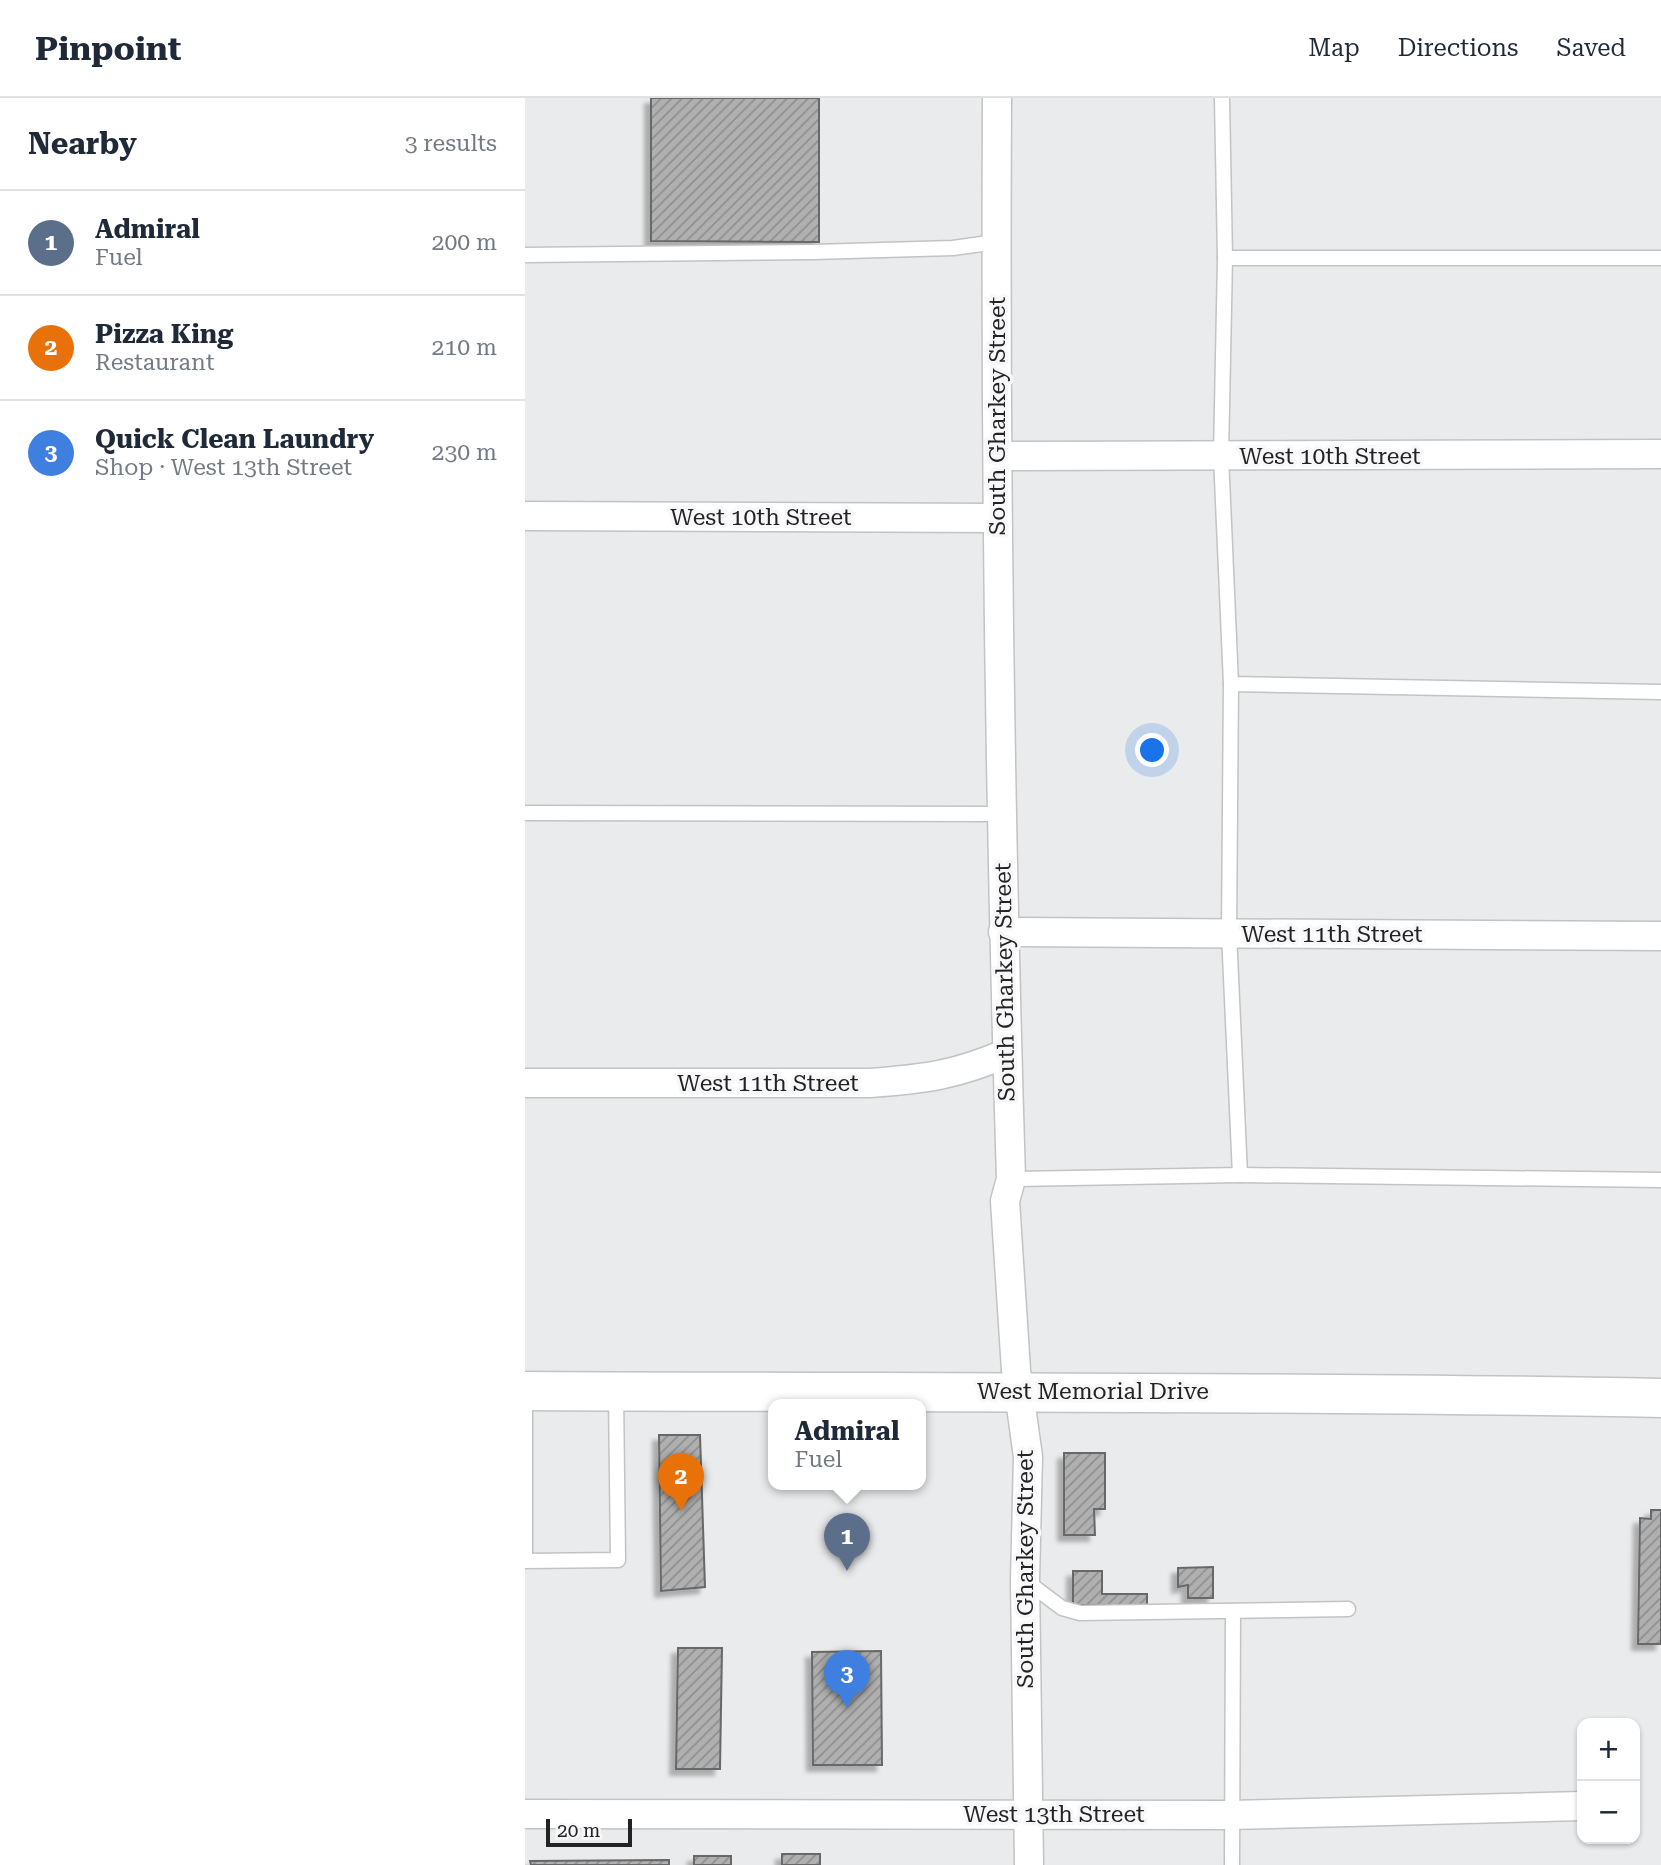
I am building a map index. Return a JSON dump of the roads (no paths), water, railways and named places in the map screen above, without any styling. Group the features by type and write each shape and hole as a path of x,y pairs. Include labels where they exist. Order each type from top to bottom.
{"main road":[{"name":"West Memorial Drive","path":"525,1391 1212,1391 1581,1394 1661,1398"}],"street":[{"name":"South Gharkey Street","path":"997,98 997,518 1003,932 1011,1179 1005,1202 1018,1393 1028,1457 1024,1580 1029,1865"},
{"name":"West 10th Street","path":"999,456 1661,454"},
{"name":"West 10th Street","path":"525,516 997,518"},
{"name":"West 11th Street","path":"1003,932 1661,936"},
{"name":"West 11th Street","path":"525,1083 870,1083 921,1079 965,1071 1007,1054"},
{"name":"West 13th Street","path":"525,1814 1230,1815 1577,1806"}],"lane":[{"path":"1222,98 1225,258 1221,456 1231,684 1229,933 1240,1175"},
{"path":"525,256 953,248 996,242"},
{"path":"1225,258 1661,258"},
{"path":"1231,684 1661,692"},
{"path":"525,813 1002,814"},
{"path":"1011,1179 1240,1175 1661,1180"},
{"path":"525,1391 525,1561 618,1560 615,1392"},
{"path":"1024,1580 1062,1608 1080,1613 1348,1609"},
{"path":"1232,1865 1230,1815 1233,1611"}],"place":[{"name":"Pizza King","path":"681,1511"},
{"name":"Admiral","path":"847,1571"},
{"name":"Quick Clean Laundry","path":"847,1708"}]}
